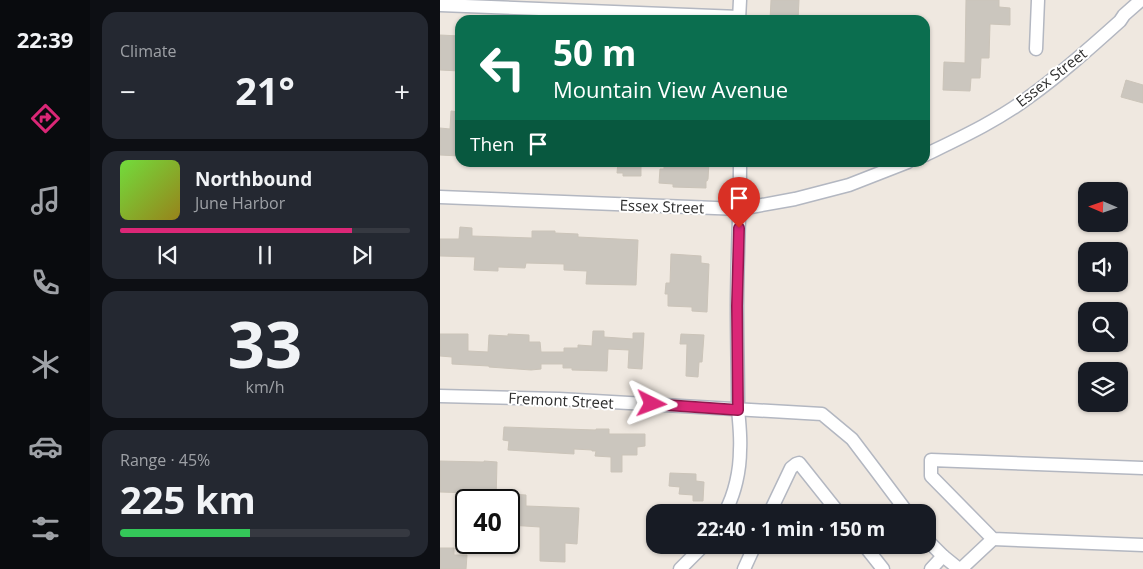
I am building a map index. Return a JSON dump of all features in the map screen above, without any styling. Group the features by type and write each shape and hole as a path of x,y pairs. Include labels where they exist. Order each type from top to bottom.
{"street":[{"path":"739,15 740,0"},
{"path":"1036,49 1038,0"},
{"name":"Essex Street","path":"930,152 975,130 1028,98 1072,64 1141,0"},
{"path":"440,5 670,15"},
{"path":"730,504 739,466 740,450 737,306 740,167"},
{"name":"Essex Street","path":"440,197 740,209 795,199 849,185 895,167"},
{"name":"Fremont Street","path":"440,396 559,399 822,414 852,439 901,504"},
{"path":"1143,468 931,460 931,476 993,539 1143,545"},
{"path":"774,504 791,468 799,463 832,504"},
{"path":"936,550 960,569 993,539"},
{"path":"680,569 695,554"},
{"path":"744,569 751,554"},
{"path":"871,554 883,569"},
{"path":"931,569 942,556"}],"building":[{"path":"771,0 799,0 798,15 770,15"},
{"path":"966,0 999,0 999,7 1010,8 1010,25 990,24 989,58 981,58 980,78 971,78 970,91 943,90 944,62 965,63"},
{"path":"440,35 455,36 455,71 440,70"},
{"path":"1126,80 1143,85 1143,103 1121,97"},
{"path":"451,111 455,111 455,156 440,155 440,128 450,129"},
{"path":"618,167 641,167 641,176 623,176 623,173 617,173"},
{"path":"664,167 709,167 706,188 673,187 673,184 659,183 660,169 664,169"},
{"path":"460,227 472,228 472,236 532,238 532,231 555,231 555,233 578,234 578,237 638,240 636,285 586,284 587,271 564,270 564,264 526,263 525,268 498,267 498,271 474,270 475,257 440,256 440,239 459,239"},
{"path":"671,254 701,256 701,263 709,264 707,312 692,311 692,307 668,306 668,294 665,294 666,283 670,283"},
{"path":"593,331 604,331 604,337 633,339 633,333 644,333 642,369 628,368 629,350 608,349 607,371 572,370 572,368 563,368 563,364 541,364 541,369 531,370 452,364 452,357 440,356 440,334 468,334 468,351 488,352 489,335 508,336 508,334 529,335 529,342 540,342 541,352 564,352 564,348 578,348 578,345 592,346"},
{"path":"681,334 704,335 702,362 699,362 698,377 686,376 687,344 680,344"},
{"path":"504,427 609,429 609,434 645,434 645,446 637,447 637,455 622,455 622,472 611,472 611,457 595,456 596,451 592,450 574,449 574,454 508,450 509,441 503,440"},
{"path":"440,461 497,462 496,489 455,489 455,492 440,492"},
{"path":"670,473 696,474 696,481 704,482 703,501 693,501 693,495 679,494 680,487 669,486"},
{"path":"520,495 526,495 526,506 579,508 577,544 565,543 565,562 540,561 540,527 520,526"},
{"path":"440,548 454,548 454,555 467,555 466,569 440,569"}],"route":[{"path":"652,404 738,410 737,306 739,228"}]}
